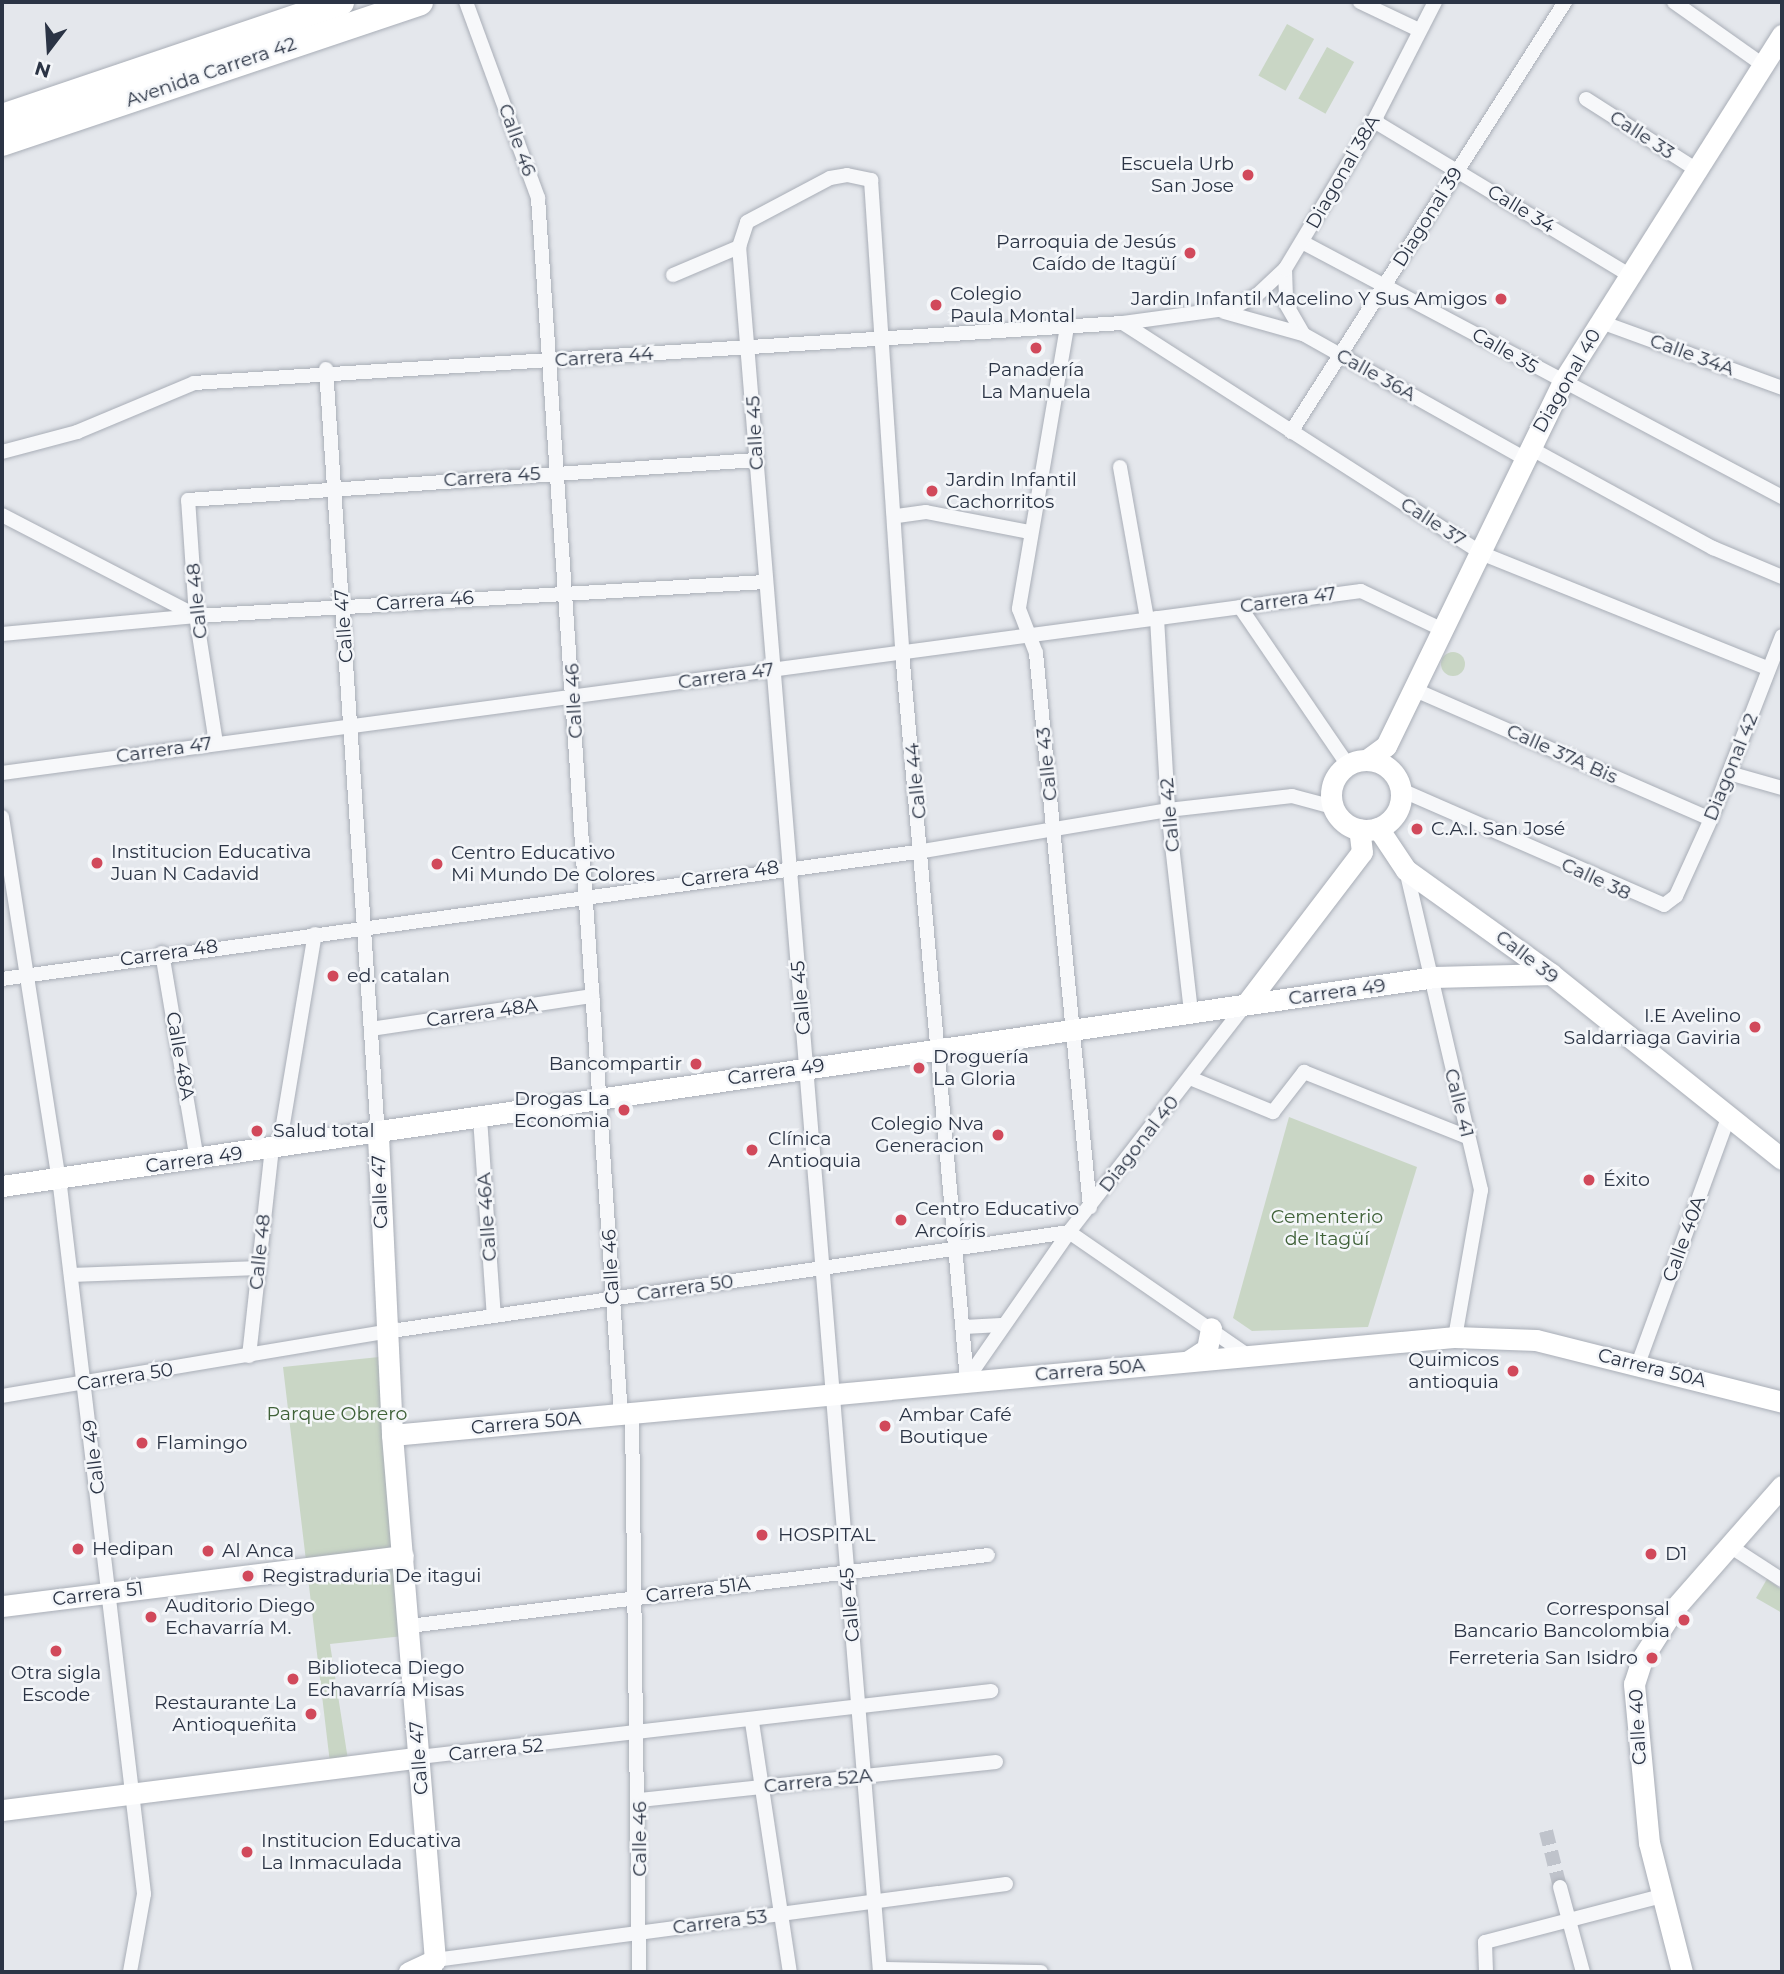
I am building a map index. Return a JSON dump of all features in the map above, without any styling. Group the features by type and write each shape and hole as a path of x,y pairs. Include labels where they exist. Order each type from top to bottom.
{"highway":[{"name":"Avenida Carrera 42","path":"2,117 341,2"},
{"name":"Avenida Carrera 42","path":"2,143 420,2"}],"main road":[{"name":"Diagonal 40","path":"1372,759 1413,689 1443,630 1562,383 1782,35"},
{"path":"1372,759 1401,790 1398,811 1368,829 1333,807 1333,783 1372,759"},
{"name":"Diagonal 40","path":"1247,1004 1362,852 1368,829"},
{"name":"Calle 39","path":"1368,829 1406,870 1551,974 1782,1159"},
{"name":"Carrera 49","path":"2,1186 378,1136 602,1096 1434,977 1551,974"},
{"name":"Calle 47","path":"378,1136 392,1435 435,1966"},
{"path":"1190,1360 1207,1349 1211,1328"},
{"name":"Carrera 50A","path":"392,1435 1455,1337 1536,1340 1782,1402"},
{"name":"Calle 40","path":"1682,1972 1647,1832 1634,1684 1643,1657 1673,1610 1782,1486"},
{"name":"Carrera 51","path":"2,1606 403,1556"},
{"name":"Carrera 52","path":"2,1811 132,1792 419,1757"},
{"path":"409,1972 435,1966"}],"street":[{"name":"Calle 46","path":"466,2 538,198 552,360 584,895 602,1096 613,1299 627,1413 640,1735 639,1972"},
{"path":"1360,2 1419,30"},
{"name":"Diagonal 38A","path":"1219,312 1256,296 1285,268 1374,121 1435,2"},
{"name":"Diagonal 39","path":"1291,432 1565,2"},
{"path":"1674,2 1763,65"},
{"name":"Calle 33","path":"1586,99 1697,170"},
{"name":"Calle 34","path":"1374,121 1631,276"},
{"name":"Calle 44","path":"740,240 747,222 830,178 871,180 897,516 902,652 923,851 937,1048 958,1248 967,1381"},
{"path":"673,275 740,240"},
{"name":"Calle 45","path":"740,240 772,670 880,1971"},
{"name":"Calle 35","path":"1303,242 1386,283 1562,383 1782,497"},
{"path":"1285,268 1286,304 1303,334"},
{"name":"Carrera 44","path":"2,452 77,432 194,383 326,369 552,360 750,348 1123,323 1219,312"},
{"name":"Calle 36A","path":"1219,312 1303,334 1713,548 1782,577"},
{"name":"Calle 34A","path":"1601,322 1782,388"},
{"name":"Calle 37","path":"1123,323 1481,553 1769,669"},
{"name":"Calle 43","path":"1067,327 1019,609 1030,634 1053,831 1090,1207"},
{"name":"Calle 47","path":"326,369 378,1136"},
{"name":"Carrera 45","path":"229,494 756,460"},
{"name":"Calle 42","path":"1120,467 1152,618 1168,810 1191,1012"},
{"name":"Calle 48","path":"216,743 196,615 188,500 229,494"},
{"path":"897,516 926,512 1030,532"},
{"path":"2,514 196,615"},
{"name":"Carrera 46","path":"2,634 196,615 567,591 765,582"},
{"name":"Carrera 47","path":"2,773 1361,591 1443,630"},
{"path":"1240,607 1372,759"},
{"name":"Diagonal 42","path":"1676,895 1730,773 1782,636"},
{"name":"Calle 37A Bis","path":"1413,689 1710,819"},
{"path":"1730,773 1782,788"},
{"name":"Calle 38","path":"1401,790 1651,904 1664,905 1676,895"},
{"name":"Carrera 48","path":"2,979 162,953 315,934 790,866 923,851 1168,810 1292,796 1333,807"},
{"name":"Calle 49","path":"2,817 23,976 59,1179 146,1908 130,1972"},
{"name":"Calle 41","path":"1406,870 1434,977 1480,1207 1455,1337"},
{"name":"Calle 48","path":"249,1356 276,1149 315,934"},
{"name":"Calle 48A","path":"162,953 197,1159"},
{"name":"Carrera 48A","path":"371,1029 593,996"},
{"name":"Diagonal 40","path":"967,1381 1001,1325 1069,1232 1247,1004"},
{"name":"Diagonal 40","path":"1190,1078 1273,1112 1304,1072 1467,1137"},
{"name":"Calle 40A","path":"1638,1364 1729,1115"},
{"name":"Calle 46A","path":"480,1118 494,1316"},
{"path":"1069,1232 1250,1357"},
{"name":"Carrera 50","path":"2,1396 386,1332 1069,1232"},
{"path":"71,1275 259,1268"},
{"path":"964,1327 1001,1325"},
{"path":"1728,1545 1782,1580"},
{"name":"Carrera 51A","path":"409,1626 988,1555"},
{"name":"Carrera 52","path":"419,1757 640,1735 752,1722 859,1705 991,1691"},
{"path":"752,1722 790,1972"},
{"name":"Carrera 52A","path":"640,1800 996,1762"},
{"name":"Carrera 53","path":"435,1966 640,1932 1006,1884"},
{"path":"1560,1887 1583,1972"},
{"path":"1486,1972 1485,1942 1661,1896"},
{"path":"880,1971 1041,1972"}],"green space":[{"path":"1287,24 1314,39 1286,91 1258,76"},
{"path":"1327,47 1354,62 1326,114 1298,99"},
{"path":"1453,652 1461,656 1465,664 1461,672 1453,676 1445,672 1441,664 1445,656"},
{"name":"Cementerio de Itagüí","path":"1289,1117 1417,1167 1368,1327 1252,1331 1233,1318"},
{"name":"Parque Obrero","path":"379,1357 403,1636 330,1644 348,1760 330,1763 283,1367"},
{"path":"1767,1579 1782,1590 1782,1613 1756,1598"}],"tunnel":[{"path":"1546,1831 1560,1887"}],"place":[{"name":"Escuela Urb San Jose","path":"1248,175"},
{"name":"Parroquia de Jesús Caído de Itagüí","path":"1190,253"},
{"name":"Jardin Infantil Macelino Y Sus Amigos","path":"1501,299"},
{"name":"Colegio Paula Montal","path":"936,305"},
{"name":"Panadería La Manuela","path":"1036,348"},
{"name":"Jardin Infantil Cachorritos","path":"932,491"},
{"name":"C.A.I. San José","path":"1417,829"},
{"name":"Institucion Educativa Juan N Cadavid","path":"97,863"},
{"name":"Centro Educativo Mi Mundo De Colores","path":"437,864"},
{"name":"ed. catalan","path":"333,976"},
{"name":"I.E Avelino Saldarriaga Gaviria","path":"1755,1027"},
{"name":"Bancompartir","path":"696,1064"},
{"name":"Droguería La Gloria","path":"919,1068"},
{"name":"Drogas La Economia","path":"624,1110"},
{"name":"Salud total","path":"257,1131"},
{"name":"Colegio Nva Generacion","path":"998,1135"},
{"name":"Clínica Antioquia","path":"752,1150"},
{"name":"Éxito","path":"1589,1180"},
{"name":"Centro Educativo Arcoíris","path":"901,1220"},
{"name":"Quimicos antioquia","path":"1513,1371"},
{"name":"Ambar Café Boutique","path":"885,1426"},
{"name":"Flamingo","path":"142,1443"},
{"name":"HOSPITAL","path":"762,1535"},
{"name":"Hedipan","path":"78,1549"},
{"name":"Al Anca","path":"208,1551"},
{"name":"D1","path":"1651,1554"},
{"name":"Registraduria De itagui","path":"248,1576"},
{"name":"Auditorio Diego Echavarría M.","path":"151,1617"},
{"name":"Corresponsal Bancario Bancolombia","path":"1684,1620"},
{"name":"Otra sigla Escode","path":"56,1651"},
{"name":"Ferreteria San Isidro","path":"1652,1658"},
{"name":"Biblioteca Diego Echavarría Misas","path":"293,1679"},
{"name":"Restaurante La Antioqueñita","path":"311,1714"},
{"name":"Institucion Educativa La Inmaculada","path":"247,1852"}]}
